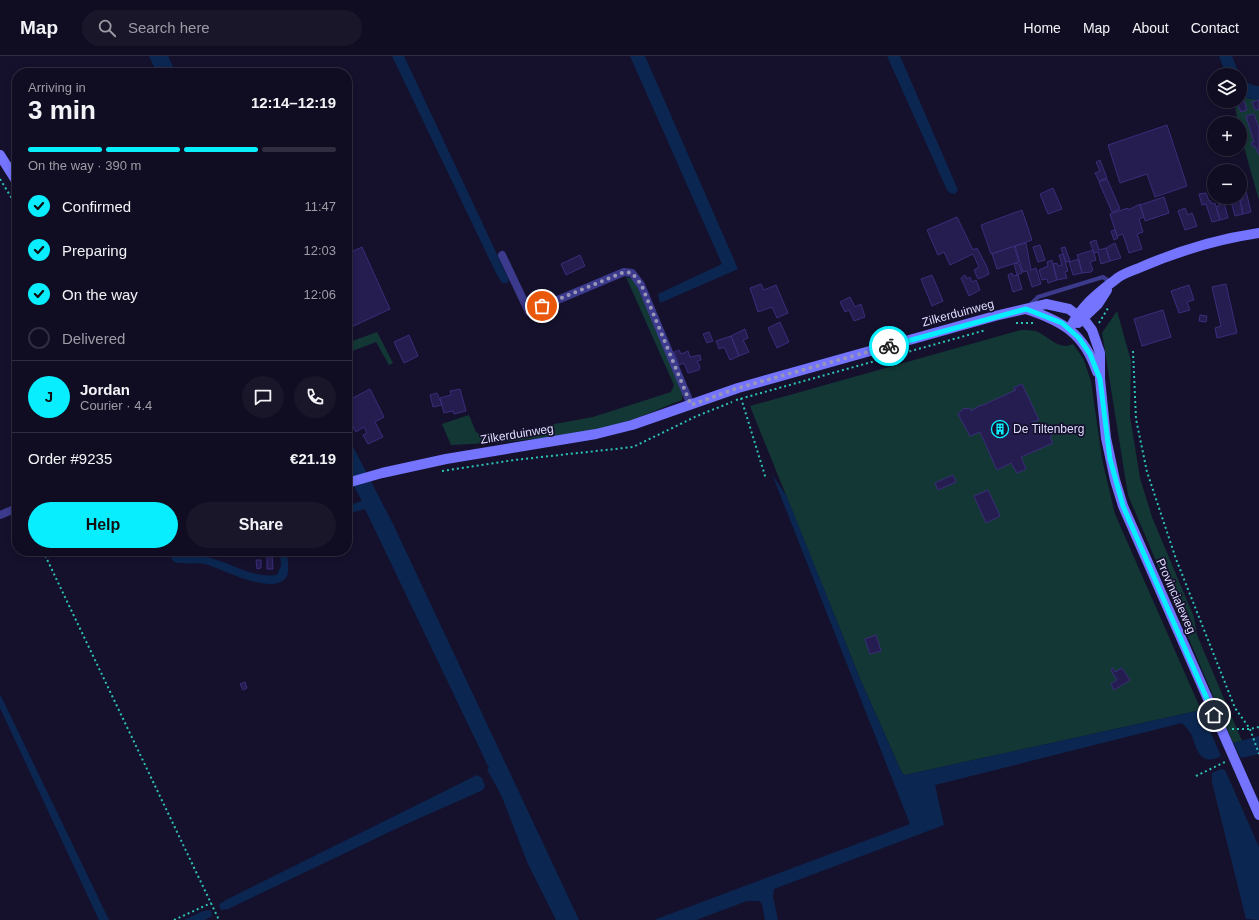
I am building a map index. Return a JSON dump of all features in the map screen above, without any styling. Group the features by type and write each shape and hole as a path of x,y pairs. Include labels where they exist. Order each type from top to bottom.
{"main road":[{"path":"0,155 12,174"},
{"path":"1026,309 1058,321 1070,328 1080,317 1091,299 1122,276 1151,263 1207,243 1259,233"},
{"name":"Zilkerduinweg","path":"352,482 446,459 596,434 632,425 738,388 1046,304 1064,307 1080,317"},
{"name":"Provincialeweg","path":"1080,317 1092,330 1100,353 1100,379 1110,459 1123,506 1259,815"},
{"name":"Provincialeweg","path":"1070,328 1090,354 1100,379"}],"street":[{"path":"502,255 529,312 624,272 632,273 641,284 691,405"},
{"path":"0,515 12,510"}],"lane":[{"name":"Zilkerduinweg","path":"1026,309 1038,297 1103,277 1112,283"}],"path":[{"path":"0,179 12,199"},
{"path":"1013,323 1035,324"},
{"path":"1133,351 1136,419 1147,472 1176,559 1235,708 1250,729 1259,754"},
{"path":"738,388 766,479"},
{"path":"44,556 219,920"},
{"path":"1221,729 1250,729 1259,727"},
{"path":"1196,776 1234,758"},
{"path":"174,920 211,903"}],"green space":[{"path":"1247,98 1259,100 1259,200 1247,156 1247,116 1237,116 1235,108 1247,108"},
{"path":"626,277 635,280 683,392 682,400 625,422 582,432 517,441 451,445 442,424 469,415 476,432 484,437 593,417 671,392 674,385"},
{"path":"1117,311 1131,361 1130,416 1140,478 1152,517 1194,617 1197,635 1242,741 1233,743 1128,495 1102,333"},
{"path":"1021,330 1038,332 1060,345 1064,346 1073,344 1083,358 1091,381 1102,459 1115,514 1201,710 905,775 902,773 861,681 750,406"},
{"path":"377,332 393,363 389,365 376,342 352,351 352,341"}],"water":[{"path":"149,56 168,56 174,68 155,68"},
{"path":"392,56 404,56 509,280 507,283 502,283 496,273"},
{"path":"630,56 645,56 738,269 660,303 658,294 722,264"},
{"path":"887,56 900,56 958,190 955,194 950,193 947,190"},
{"path":"1219,56 1232,56 1237,68 1223,68"},
{"path":"1247,82 1259,86 1259,100 1247,98"},
{"path":"352,445 394,526 579,920 556,920 528,864 502,797 487,769 489,768 365,509 352,513 352,504 362,501 352,482"},
{"path":"772,474 787,497 861,681 902,773 905,775 1201,710 1221,756 1214,759 1204,758 1198,751 1190,732 1182,723 935,785 944,825 774,889 773,897 778,920 765,920 762,904 759,901 747,901 696,920 654,920 910,824"},
{"path":"170,556 211,558 251,573 260,575 277,575 281,566 280,556 287,556 288,573 281,582 271,584 260,583 205,564 174,562"},
{"path":"0,694 109,920 99,920 0,708"},
{"path":"1259,736 1259,754 1241,758 1233,743"},
{"path":"1221,769 1225,770 1259,847 1259,920 1246,919 1212,782 1212,773"},
{"path":"477,775 482,778 485,786 483,790 404,825 228,909 221,910 219,904 228,899"},
{"path":"211,910 212,916 205,920 184,920 203,911"}],"building":[{"path":"1259,100 1259,109 1255,110 1252,102"},
{"path":"1239,108 1246,108 1247,110 1241,112"},
{"path":"1254,114 1259,128 1259,155 1255,146 1253,147 1251,143 1254,142 1246,116"},
{"path":"1167,125 1187,186 1155,197 1147,174 1120,183 1108,145"},
{"path":"1100,160 1107,178 1099,181 1095,173 1100,171 1096,162"},
{"path":"1107,179 1120,209 1112,212 1099,182"},
{"path":"1053,188 1062,209 1048,214 1040,194"},
{"path":"1206,193 1207,204 1215,204 1220,220 1212,222 1206,204 1202,205 1199,194"},
{"path":"1247,195 1251,212 1243,214 1241,204 1247,204"},
{"path":"1164,197 1169,213 1145,221 1140,205"},
{"path":"1140,204 1144,217 1139,219 1143,232 1137,234 1142,249 1129,253 1123,234 1117,236 1110,214 1128,208 1128,210"},
{"path":"1219,204 1224,204 1228,218 1220,220 1216,207 1219,206"},
{"path":"1232,204 1241,204 1243,214 1235,216"},
{"path":"1185,208 1188,215 1192,213 1197,226 1185,230 1178,211"},
{"path":"1022,210 1032,240 991,254 981,225"},
{"path":"957,217 973,250 977,248 987,267 989,274 978,279 974,270 979,267 973,254 950,265 944,252 938,255 927,230"},
{"path":"1115,230 1118,238 1114,240 1111,231"},
{"path":"1096,240 1099,250 1106,248 1110,261 1101,264 1098,252 1094,253 1090,242"},
{"path":"1026,243 1031,270 1036,268 1041,284 1032,287 1027,271 1023,272 1015,246"},
{"path":"1115,243 1121,258 1110,261 1106,248"},
{"path":"1040,245 1045,260 1038,262 1033,247"},
{"path":"1014,246 1019,262 997,269 992,254"},
{"path":"362,247 390,309 352,327 352,252"},
{"path":"1065,247 1070,261 1066,262 1061,248"},
{"path":"1093,250 1096,260 1090,262 1093,270 1091,272 1082,273 1077,255"},
{"path":"1063,254 1068,271 1065,272 1067,278 1057,280 1053,264 1057,263 1058,266 1062,265 1059,255"},
{"path":"580,255 585,266 566,275 561,264"},
{"path":"1079,259 1082,273 1073,275 1069,262"},
{"path":"1052,260 1057,280 1048,283 1047,279 1042,280 1039,270 1048,266 1047,262"},
{"path":"1014,263 1019,264 1022,273 1017,275"},
{"path":"1012,273 1013,276 1018,275 1022,289 1013,292 1008,275"},
{"path":"932,275 943,301 932,306 921,279"},
{"path":"965,275 967,279 970,277 972,282 976,280 980,290 969,296 961,278"},
{"path":"761,284 764,290 776,285 788,313 777,318 772,307 758,312 750,288"},
{"path":"1226,284 1237,333 1217,338 1215,328 1221,326 1212,287"},
{"path":"1189,285 1194,300 1187,302 1190,310 1179,313 1171,291"},
{"path":"850,297 855,307 861,304 865,317 854,321 849,310 845,312 840,302"},
{"path":"1163,310 1171,337 1142,346 1134,319"},
{"path":"1200,315 1207,316 1206,322 1199,321"},
{"path":"780,322 789,342 777,348 768,328"},
{"path":"745,329 748,338 743,340 749,352 739,356 731,336"},
{"path":"709,332 713,341 707,343 703,334"},
{"path":"409,335 418,356 404,363 394,342"},
{"path":"731,336 739,356 730,360 724,347 719,349 716,341"},
{"path":"679,350 681,354 688,351 690,357 700,355 701,360 697,361 700,367 699,370 688,373 684,363 679,365 674,352"},
{"name":"De Tiltenberg","path":"1022,384 1039,420 1031,422 1035,431 1045,427 1052,435 1050,438 1053,443 1021,457 1026,469 1017,473 1011,463 997,470 980,432 970,436 958,414 963,409 970,408 971,411 981,405 1016,390 1013,388"},
{"path":"370,389 384,417 375,422 383,437 368,444 363,435 367,433 364,427 356,432 352,424 352,398"},
{"path":"460,389 466,411 454,414 453,411 444,413 440,398 451,395 450,391"},
{"path":"437,393 442,405 433,407 430,395"},
{"path":"953,475 956,482 938,490 935,483"},
{"path":"988,490 1000,516 986,523 974,496"},
{"path":"267,556 272,556 273,569 267,569"},
{"path":"256,560 261,560 261,568 257,569"},
{"path":"876,635 881,651 870,654 865,639"},
{"path":"1113,668 1115,672 1122,668 1130,680 1114,690 1111,684 1117,680 1111,670"},
{"path":"245,682 247,688 243,690 240,684"}],"way so far":[{"path":"542,306 624,272 632,273 641,284 691,405 738,388 889,346"}],"place":[{"name":"De Tiltenberg","path":"1000,429"}],"route":[{"path":"889,346 1026,309 1062,323 1070,328 1079,338 1090,354 1100,379 1106,438 1115,480 1123,506 1133,532 1214,715"}]}
